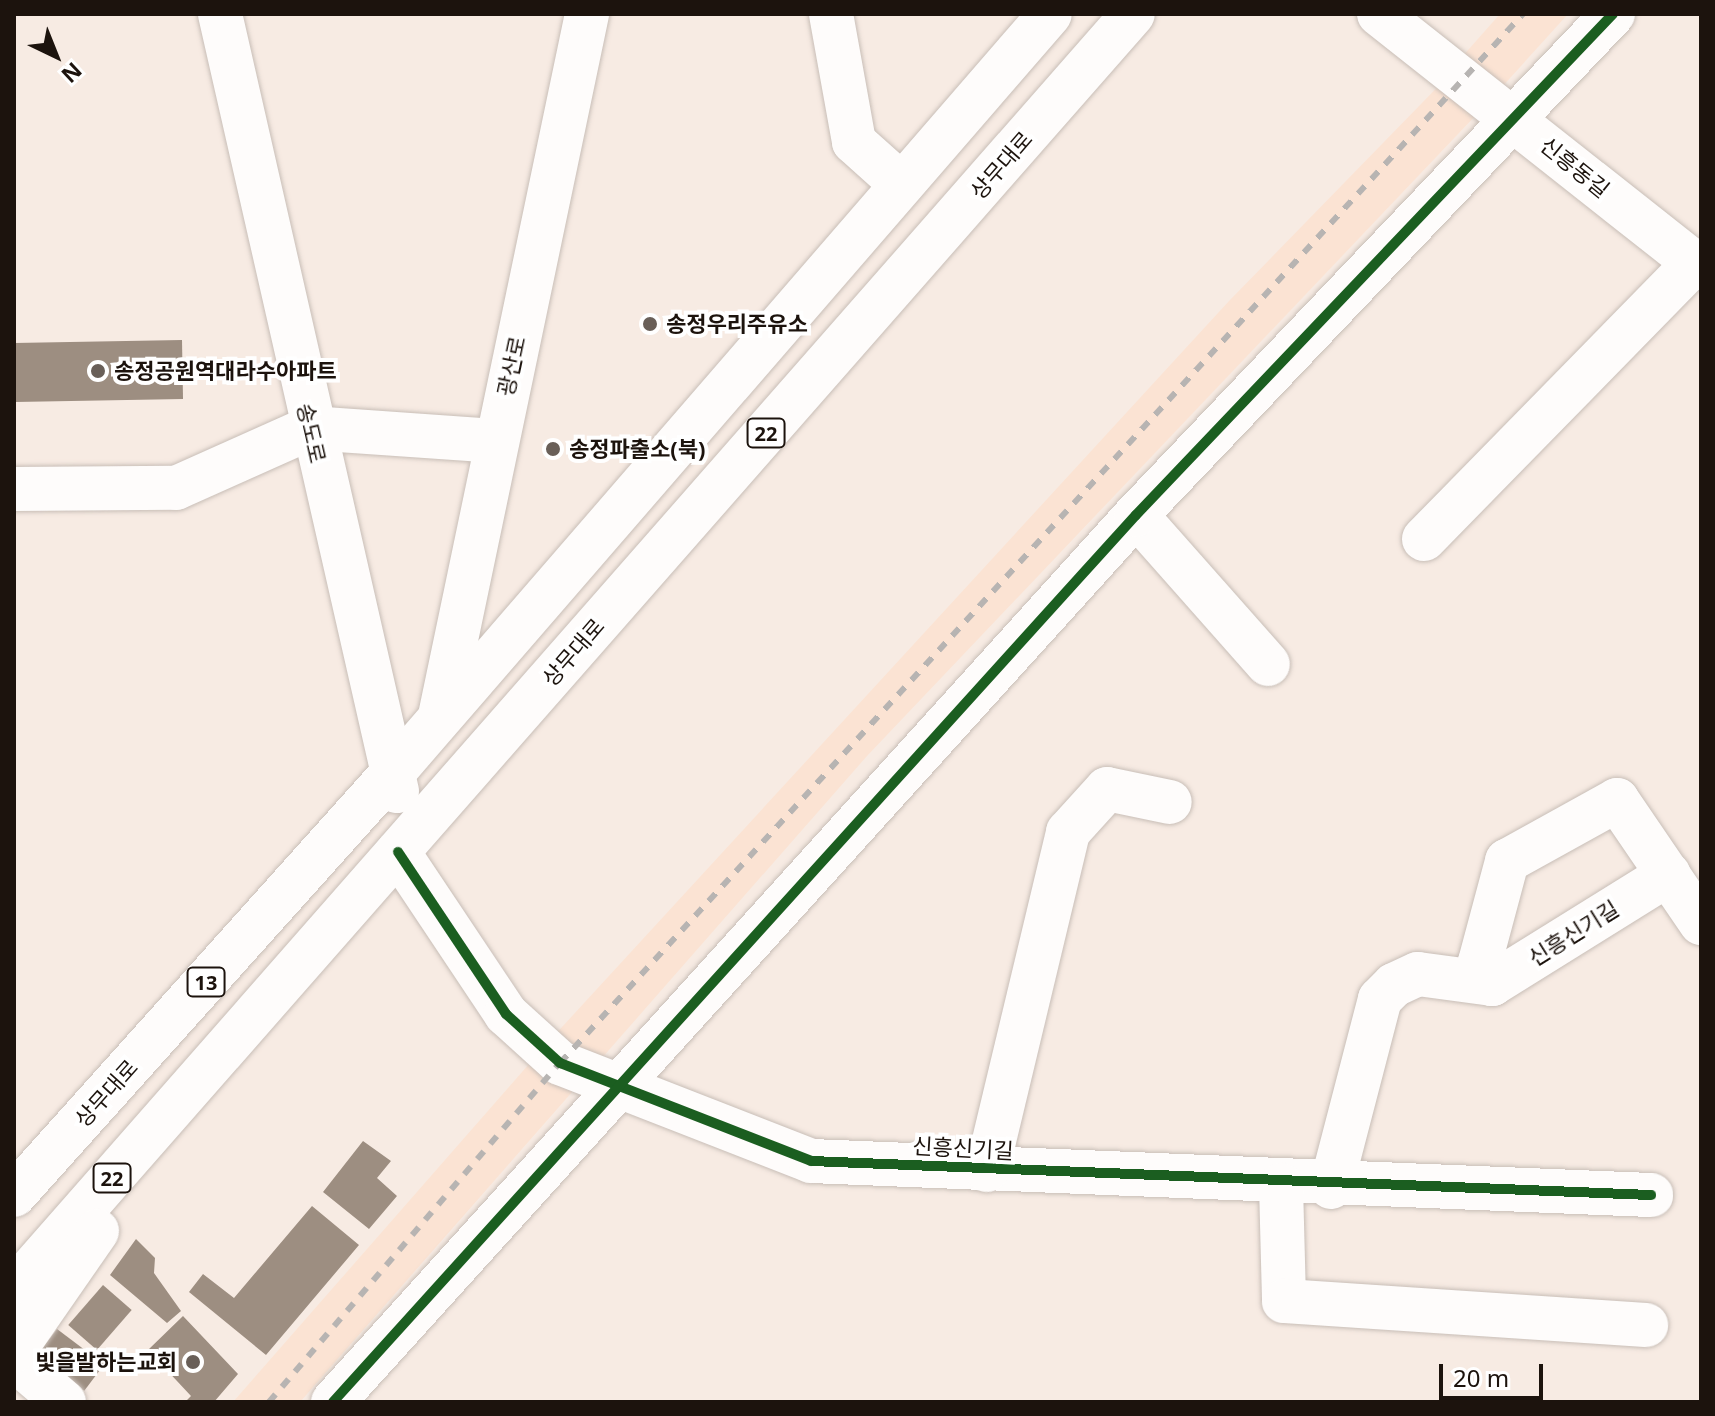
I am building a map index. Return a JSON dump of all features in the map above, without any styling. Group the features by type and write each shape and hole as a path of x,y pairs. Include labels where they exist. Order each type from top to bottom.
{"main road":[{"name":"송도로","path":"220,14 310,428 397,768 398,852"},
{"name":"광산로","path":"439,720 495,441 587,14"},
{"path":"831,14 854,142 902,185"},
{"name":"상무대로","path":"14,1195 397,768 1050,14"},
{"name":"상무대로","path":"14,1289 1133,14"},
{"name":"신흥동길","path":"1379,14 1512,116 1698,266 1424,539"},
{"path":"333,1402 1136,515 1512,116 1613,14"},
{"path":"14,489 176,488 310,428 495,441"},
{"path":"1136,515 1268,664"},
{"path":"987,1170 1068,832 1107,789 1170,802"},
{"path":"1492,984 1480,962 1507,861 1617,800 1701,923"},
{"name":"신흥신기길","path":"398,852 527,1038 560,1063 811,1161 1281,1185 1651,1195"},
{"name":"신흥신기길","path":"1492,984 1669,874"},
{"path":"1331,1187 1380,999 1418,974 1492,984"},
{"path":"14,1351 210,1067"},
{"path":"1281,1185 1284,1301 1646,1325"},
{"path":"14,1359 64,1402"}],"shaded area":[{"path":"1500,14 1568,14 1501,88 1461,58"},
{"path":"1460,64 1497,93 867,756 300,1402 233,1402 551,1039 1229,301"}],"building":[{"name":"송정공원역대라수아파트","path":"182,340 183,399 15,402 14,343"},
{"path":"363,1141 391,1161 377,1178 397,1196 369,1229 323,1192"},
{"path":"312,1206 359,1245 266,1355 189,1292 203,1274 234,1298"},
{"path":"136,1239 155,1258 154,1273 181,1311 167,1323 110,1275"},
{"path":"103,1285 132,1310 97,1350 68,1325"},
{"name":"빛을발하는교회","path":"183,1316 238,1374 214,1402 185,1402 191,1396 148,1350"},
{"path":"57,1329 104,1365 84,1391 37,1355"}],"railway":[{"path":"269,1402 560,1063 1523,14"}],"cycle path":[{"path":"333,1402 1136,515 1613,14"},
{"path":"398,852 506,1014 560,1063 811,1161 1651,1195"}],"place":[{"name":"송정우리주유소","path":"650,324"},
{"name":"송정공원역대라수아파트","path":"98,371"},
{"name":"송정파출소(북)","path":"553,449"},
{"name":"빛을발하는교회","path":"193,1362"}]}
